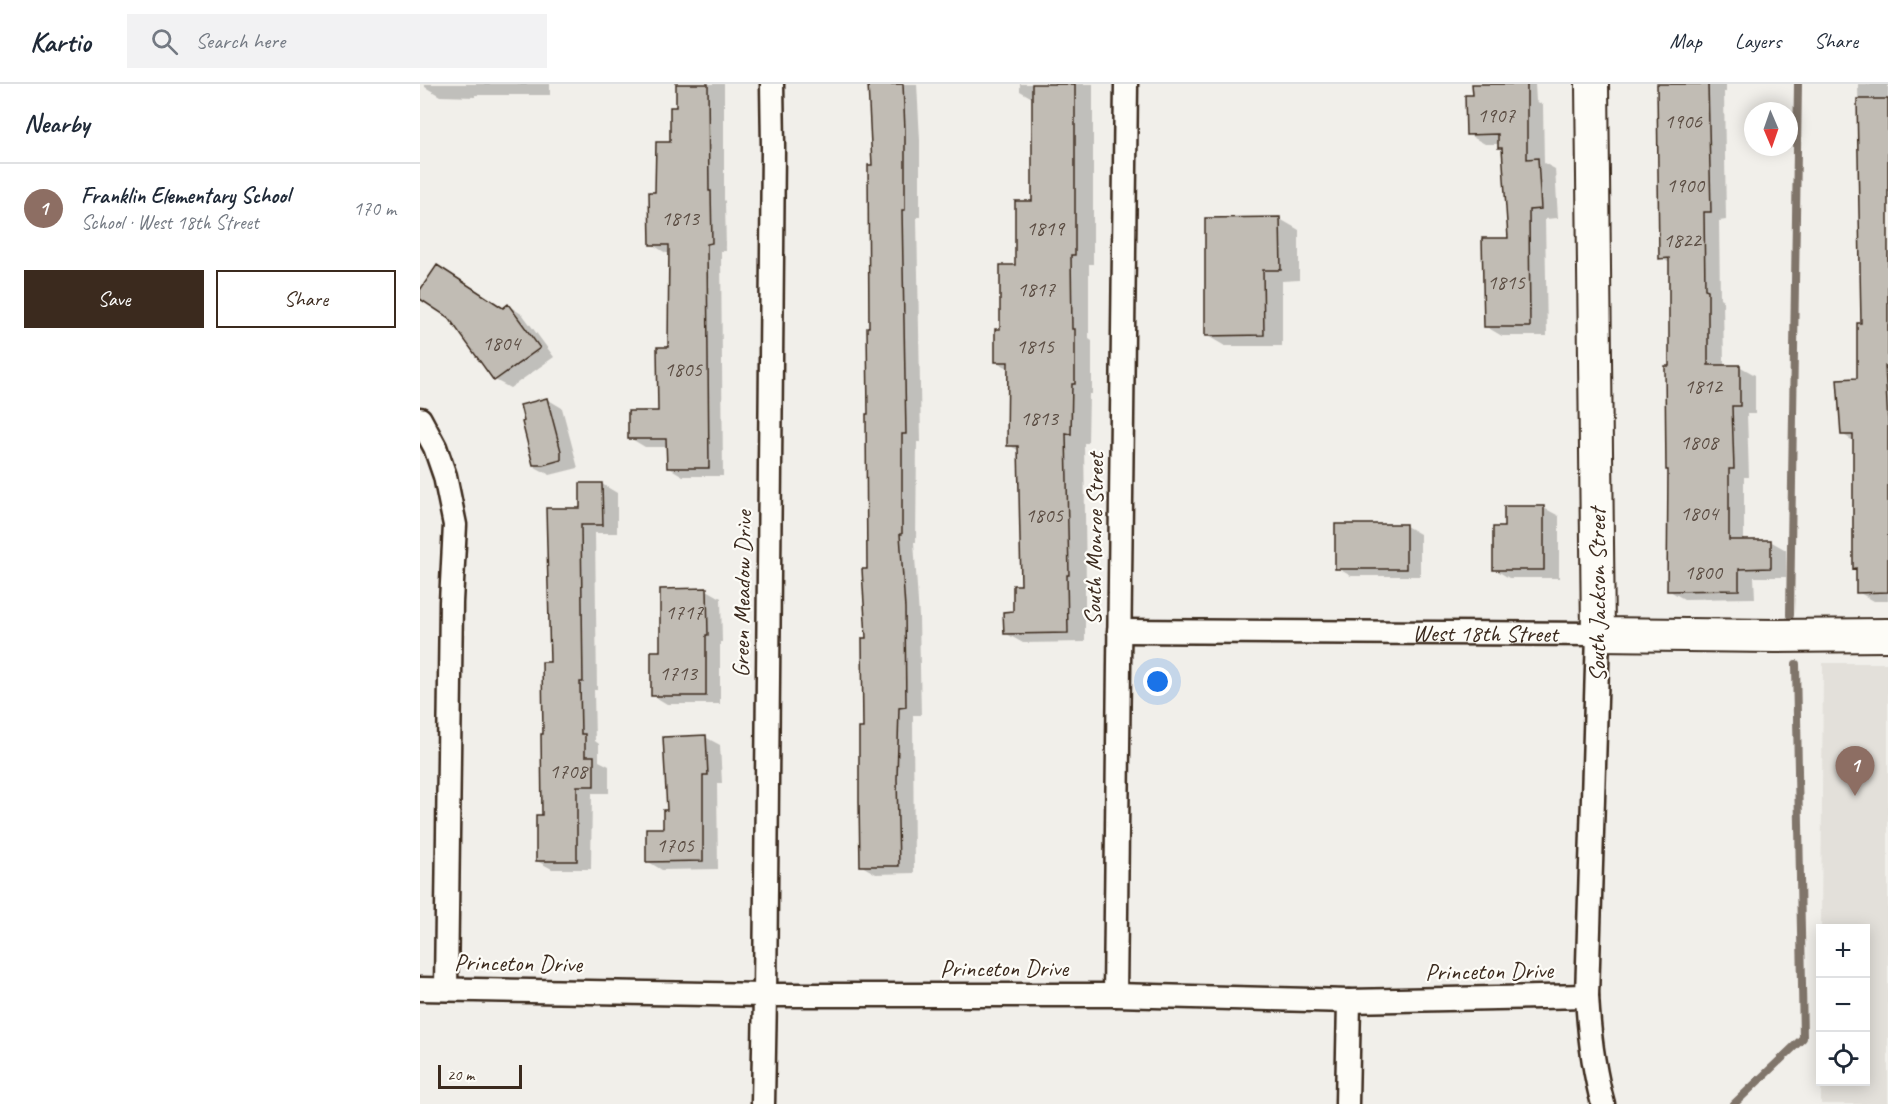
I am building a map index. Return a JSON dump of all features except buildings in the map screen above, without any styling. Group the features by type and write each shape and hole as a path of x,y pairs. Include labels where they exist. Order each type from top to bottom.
{"street":[{"name":"Green Meadow Drive","path":"763,1104 772,84"},
{"name":"South Monroe Street","path":"1115,995 1126,84"},
{"name":"South Jackson Street","path":"1592,84 1598,634 1587,996 1589,1038 1595,1077 1603,1104"},
{"path":"420,419 435,447 446,476 454,525 446,989"},
{"name":"West 18th Street","path":"1119,631 1888,635"},
{"name":"Princeton Drive","path":"420,989 765,995 1115,995 1349,1001 1587,996"},
{"path":"1347,1104 1349,1001"}],"shaded area":[{"path":"1823,663 1888,663 1888,1104 1821,1104 1821,1086 1870,1086 1870,924 1821,924"}],"waterway":[{"path":"1790,615 1798,84"},
{"path":"1734,1104 1803,1038 1796,664"}],"place":[{"name":"Franklin Elementary School","path":"1855,796"}]}
